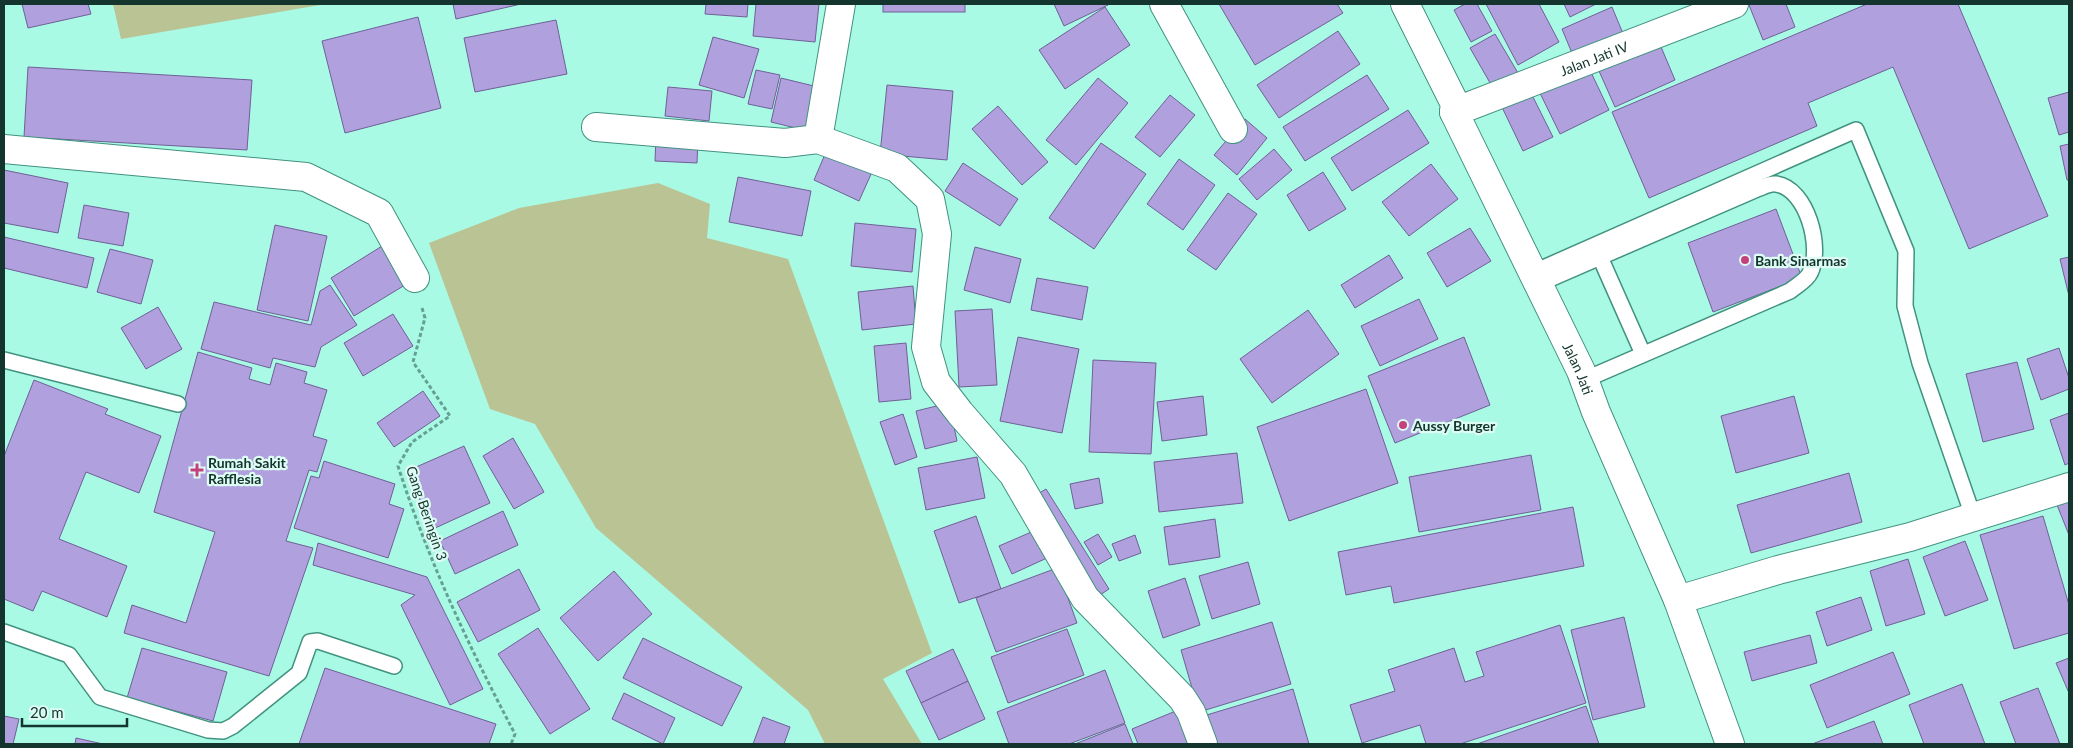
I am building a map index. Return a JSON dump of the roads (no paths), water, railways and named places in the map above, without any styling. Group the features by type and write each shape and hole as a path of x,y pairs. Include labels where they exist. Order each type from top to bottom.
{"street":[{"path":"818,139 842,4"},
{"path":"1164,4 1233,129"},
{"name":"Jalan Jati","path":"1405,4 1455,104 1454,112 1584,380 1596,412 1678,600 1730,744"},
{"name":"Jalan Jati IV","path":"1454,112 1734,4"},
{"path":"596,127 785,142 818,139 897,168 930,199 937,234 926,347 936,382 1013,474 1086,598 1182,698 1191,712 1203,744"},
{"path":"4,149 306,178 379,213 415,278"},
{"path":"1678,600 1778,570 1910,537 2069,487"}],"lane":[{"path":"1535,278 1856,130 1906,251 1905,306 1920,363 1973,516"},
{"path":"1535,278 1600,257 1757,189 1775,184 1786,188 1802,202 1809,219 1814,241 1814,256 1810,274 1790,291 1584,380"},
{"path":"1600,257 1643,354"},
{"path":"4,360 178,404"},
{"path":"4,632 69,655 100,697 208,730 223,731 233,726 299,673 310,642 318,641 394,666"}],"place":[{"name":"Bank Sinarmas","path":"1745,260"},
{"name":"Aussy Burger","path":"1403,425"},
{"name":"Rumah Sakit Rafflesia","path":"197,470"}]}
